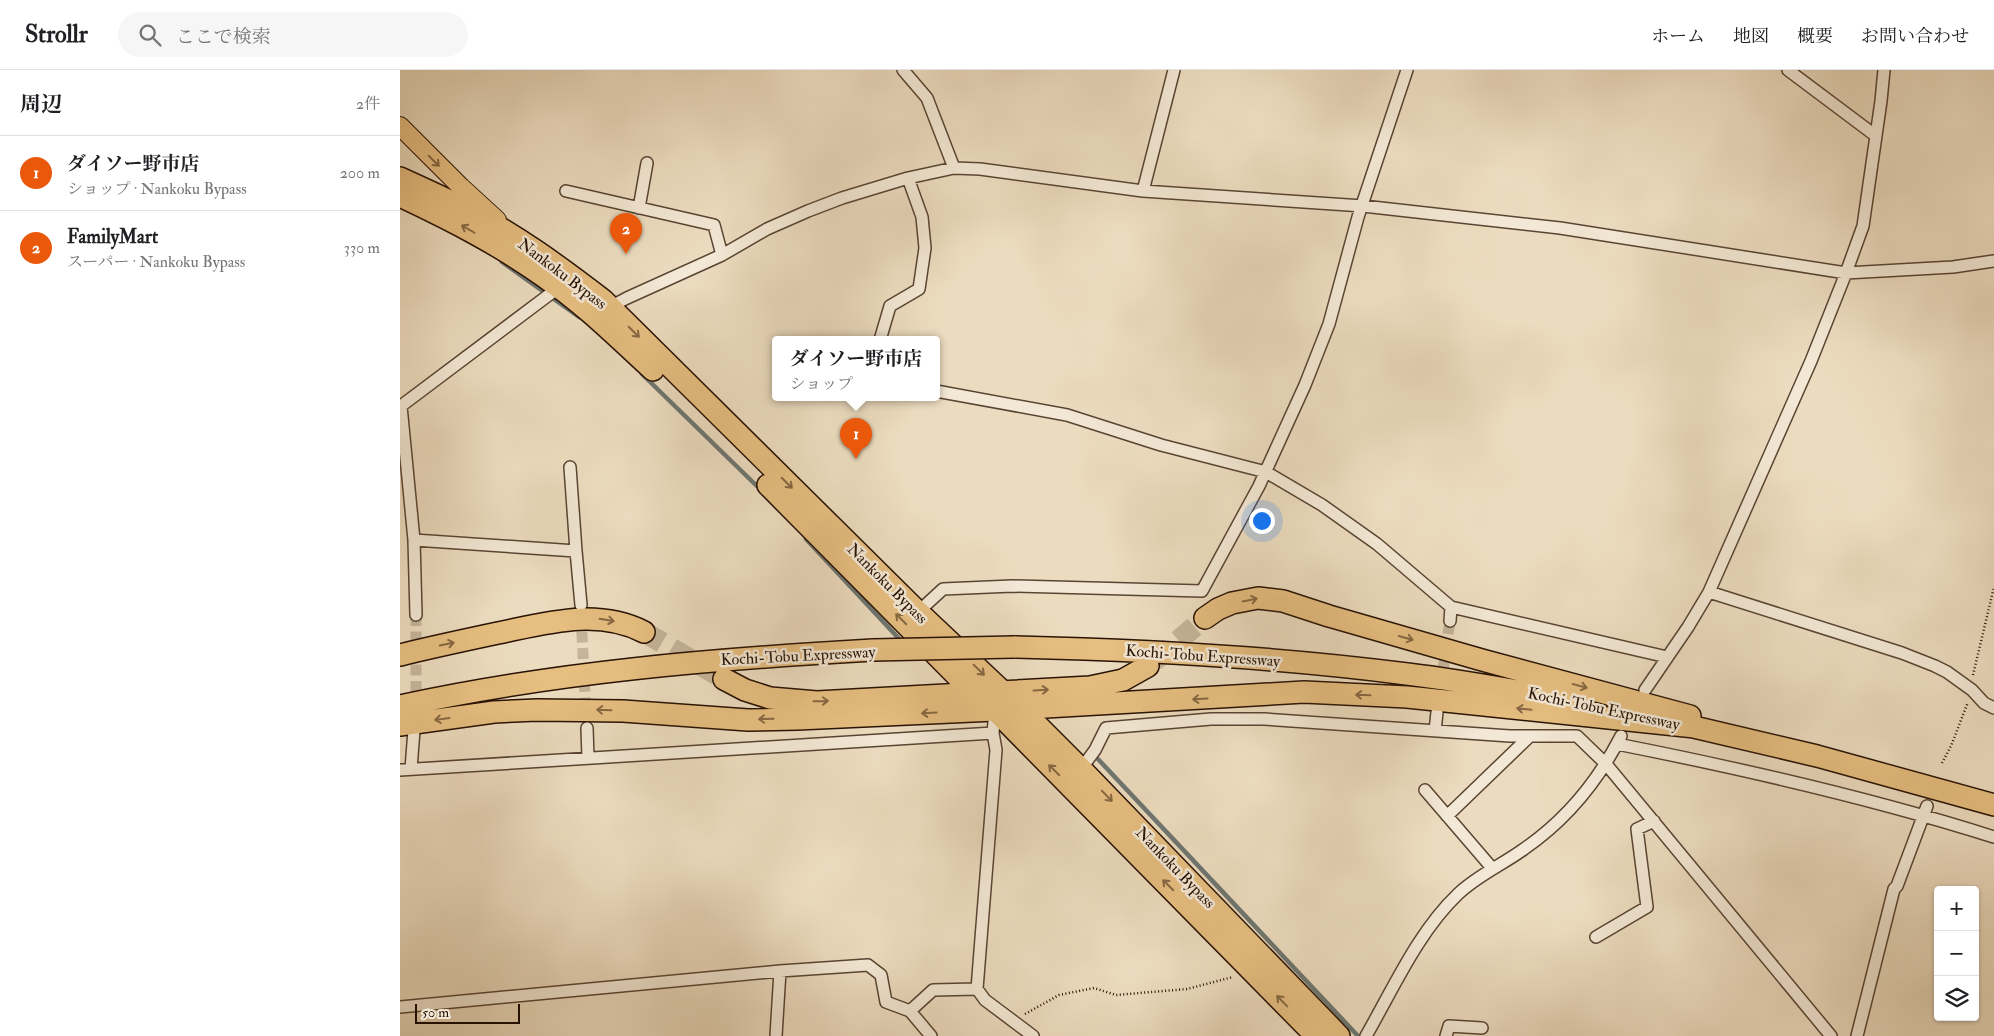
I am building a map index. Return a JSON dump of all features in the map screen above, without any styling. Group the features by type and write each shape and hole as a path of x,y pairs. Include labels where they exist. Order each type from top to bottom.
{"highway":[{"name":"Nankoku Bypass","path":"400,178 467,209 515,236 603,300 602,312 673,388 975,694 998,701"},
{"name":"Nankoku Bypass","path":"400,196 460,224 510,254 551,293 602,312 918,612 998,701 1316,1036"},
{"path":"1205,618 1218,608 1232,603 1258,598 1284,601 1329,616 1482,660 1737,729 1817,756"},
{"path":"400,655 576,618 614,621 644,632"},
{"name":"Kochi-Tobu Expressway","path":"400,706 457,693 523,682 653,665 759,656 873,650 1014,647 1207,654 1397,673 1496,687 1595,705 1817,756 1994,806"},
{"path":"407,727 494,712 538,710 623,711 748,720 998,701 1107,685 1123,680 1148,666"},
{"path":"724,679 746,690 770,698 794,701 817,702 975,694"},
{"path":"998,701 1020,708 1304,692 1407,697 1695,727"},
{"name":"Nankoku Bypass","path":"1020,708 1339,1036"}],"main road":[{"path":"400,126 461,187 515,236"}],"street":[{"path":"903,70 926,98 954,168"},
{"path":"1143,191 1174,70"},
{"path":"918,612 942,589 1012,586 1202,591 1266,472 1305,385 1329,324 1358,217 1407,70"},
{"path":"1788,70 1876,136"},
{"path":"1645,690 1709,592 1811,361 1846,274 1863,226 1884,70"},
{"path":"639,208 647,163"},
{"path":"602,312 722,255 808,211 842,198 908,178 954,168 980,169 1143,191 1363,206 1560,228 1846,274 1994,261"},
{"path":"881,336 890,306 918,289 925,248 922,217 908,178"},
{"path":"566,191 714,225 722,255"},
{"path":"416,615 414,540 401,406 551,293"},
{"path":"940,392 1067,415 1161,445 1266,472 1322,505 1354,527 1377,544 1451,607 1668,657"},
{"path":"570,467 581,605"},
{"path":"414,540 576,551"},
{"path":"1709,592 1902,652 1947,672 1972,690 1984,703 1994,708"},
{"path":"1450,621 1451,607"},
{"path":"998,701 993,733 996,750 977,989 985,1000 1033,1036"},
{"path":"1435,730 1437,712"},
{"path":"1081,769 1095,750 1106,728 1211,719 1264,719 1530,736 1577,736 1606,764 1831,1036"},
{"path":"407,727 406,770 993,733"},
{"path":"587,728 588,758"},
{"path":"1447,816 1530,736"},
{"path":"1366,1036 1403,967 1439,916 1475,879 1523,850 1546,833 1583,794 1606,764 1619,740 1925,811 1994,837"},
{"path":"1425,790 1492,868"},
{"path":"1857,1036 1894,889 1897,886 1925,811"},
{"path":"1596,937 1647,906 1637,829 1654,821"},
{"path":"400,1007 780,971 868,965 881,975 886,1002 910,1011 931,1036"},
{"path":"776,1036 780,971"},
{"path":"910,1011 933,990 977,989"},
{"path":"1446,1036 1449,1026 1482,1028"}],"path":[{"path":"1942,763 1951,746 1972,690 1973,676 1994,587"},
{"path":"1013,1021 1059,995 1094,988 1116,995 1187,989 1254,972"}],"waterway":[{"path":"502,262 579,317"},
{"path":"642,374 762,491"},
{"path":"806,539 903,643"},
{"path":"1097,758 1358,1036"}],"tunnel":[{"path":"416,615 416,706"},
{"path":"581,615 586,713"},
{"path":"1154,661 1205,618"},
{"path":"1441,683 1450,621"},
{"path":"644,632 724,679"}],"place":[{"name":"FamilyMart","path":"626,254"},
{"name":"ダイソー野市店","path":"856,459"}]}
